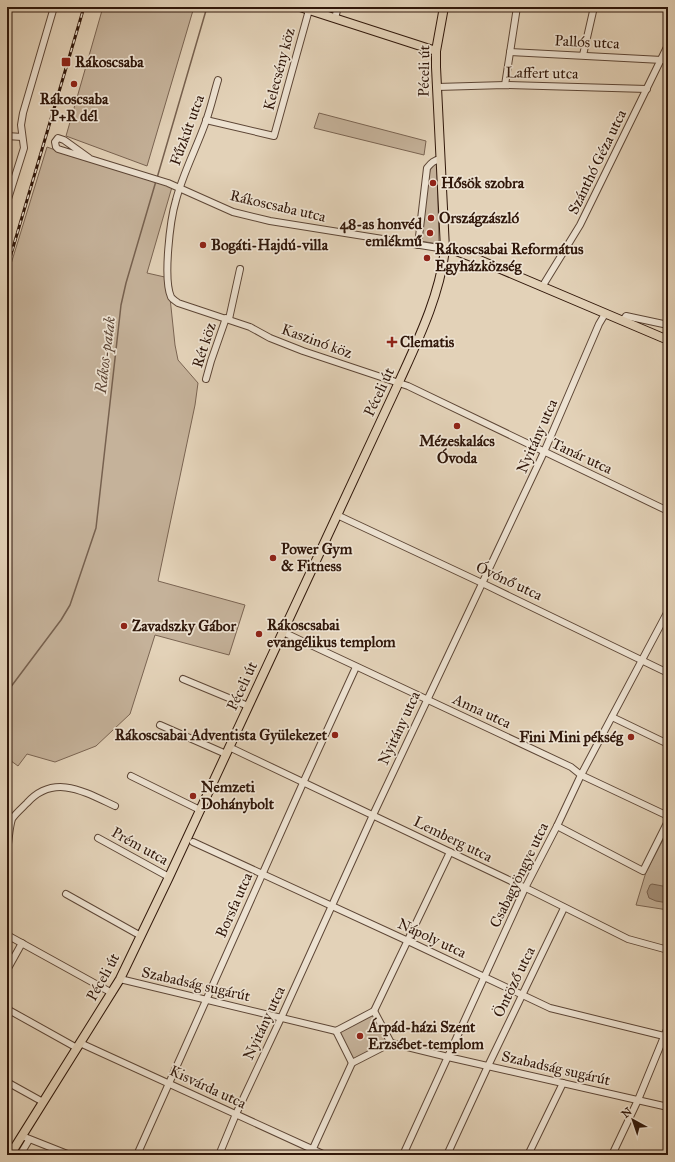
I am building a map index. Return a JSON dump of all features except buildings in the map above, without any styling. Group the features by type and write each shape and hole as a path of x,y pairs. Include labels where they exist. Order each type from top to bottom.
{"main road":[{"path":"300,7 436,51"},
{"name":"Péceli út","path":"10,1155 25,1138 43,1102 120,979 170,877 282,632 399,382 433,299 445,249 436,51 444,7"},
{"path":"445,249 451,249 477,259 668,340"}],"street":[{"path":"7,202 24,148 21,125 23,113 54,7"},
{"path":"335,18 338,7"},
{"path":"505,85 517,7"},
{"path":"583,55 594,7"},
{"name":"Kelecsény köz","path":"206,120 274,136 308,10"},
{"name":"Szánthó Géza utca","path":"542,287 580,225 664,56 668,45"},
{"name":"Pallós utca","path":"510,52 664,56"},
{"name":"Fűzkút utca","path":"180,189 206,120 218,80"},
{"name":"Laffert utca","path":"437,87 505,85 647,89"},
{"path":"7,136 22,136"},
{"name":"Rákoscsaba utca","path":"89,158 64,140 58,138 54,142 58,149 164,181 233,212 341,233 445,249"},
{"path":"418,245 428,168 436,160 441,159"},
{"name":"Kaszinó köz","path":"180,189 171,223 168,247 171,296 178,303 250,327 270,338 303,351 399,382"},
{"path":"228,319 240,269"},
{"name":"Nyitány utca","path":"219,1155 236,1114 373,814 544,452 605,314"},
{"path":"622,321 626,316 668,325"},
{"name":"Rét köz","path":"206,379 211,361 228,319"},
{"name":"Tanár utca","path":"399,382 668,511"},
{"name":"Óvónő utca","path":"337,515 668,673"},
{"name":"Csabagyöngye utca","path":"403,1155 525,888 581,775 668,611"},
{"name":"Anna utca","path":"282,632 571,767 581,775 668,816"},
{"name":"Borsfa utca","path":"137,1155 356,666"},
{"path":"183,679 248,706"},
{"path":"612,717 668,744"},
{"name":"Lemberg utca","path":"160,725 227,751 373,814 628,938 668,950"},
{"path":"131,776 200,810"},
{"path":"7,850 12,819 30,800 41,792 51,788 67,786 83,791 115,806"},
{"path":"557,826 643,871 668,821"},
{"name":"Prém utca","path":"98,838 170,877"},
{"name":"Nápoly utca","path":"193,842 550,1008 666,1037"},
{"path":"352,1063 336,1031 374,1010 450,852"},
{"path":"66,894 141,936"},
{"name":"Öntöző utca","path":"447,1155 564,908"},
{"path":"7,935 112,993"},
{"path":"7,970 22,942"},
{"name":"Szabadság sugárút","path":"120,979 336,1031"},
{"name":"Kisvárda utca","path":"7,1009 79,1045 169,1083 236,1114 311,1152 325,1155"},
{"path":"311,1152 352,1063 391,1043 374,1010"},
{"path":"612,1155 666,1037 668,1027"},
{"name":"Szabadság sugárút","path":"391,1043 668,1107"},
{"path":"7,1082 43,1102"},
{"path":"528,1155 563,1083"},
{"path":"20,1155 25,1138 70,1155"}],"shaded area":[{"path":"103,7 194,7 147,166 66,136"},
{"path":"319,113 426,141 424,155 314,128"},
{"path":"47,147 172,187 147,273 169,278 175,345 178,360 198,383 195,405 158,581 245,605 229,655 155,635 130,714 96,746 55,762 27,754 18,766 7,758 7,277"},
{"path":"437,164 439,244 420,241 430,169 432,165"},
{"path":"668,830 668,910 636,905 646,872"},
{"path":"652,884 668,887 668,903 649,898 647,892"},
{"path":"374,1011 391,1043 352,1063 336,1031"}],"waterway":[{"name":"Rákos-patak","path":"157,178 207,7"},
{"name":"Rákos-patak","path":"7,692 61,620 70,605 96,528 121,305 156,181"}],"railway":[{"path":"7,268 84,7"}],"place":[{"name":"Rákoscsaba","path":"66,62"},
{"name":"Rákoscsaba P+R dél","path":"74,84"},
{"name":"Hősök szobra","path":"433,183"},
{"name":"Országzászló","path":"431,218"},
{"name":"48-as honvéd emlékmű","path":"430,233"},
{"name":"Bogáti-Hajdú-villa","path":"203,245"},
{"name":"Rákoscsabai Református Egyházközség","path":"427,258"},
{"name":"Clematis","path":"392,342"},
{"name":"Mézeskalács Óvoda","path":"457,426"},
{"name":"Power Gym & Fitness","path":"273,558"},
{"name":"Zavadszky Gábor","path":"124,626"},
{"name":"Rákoscsabai evangélikus templom","path":"259,634"},
{"name":"Rákoscsabai Adventista Gyülekezet","path":"335,735"},
{"name":"Fini Mini pékség","path":"631,737"},
{"name":"Nemzeti Dohánybolt","path":"193,796"},
{"name":"Árpád-házi Szent Erzsébet-templom","path":"360,1036"}]}
